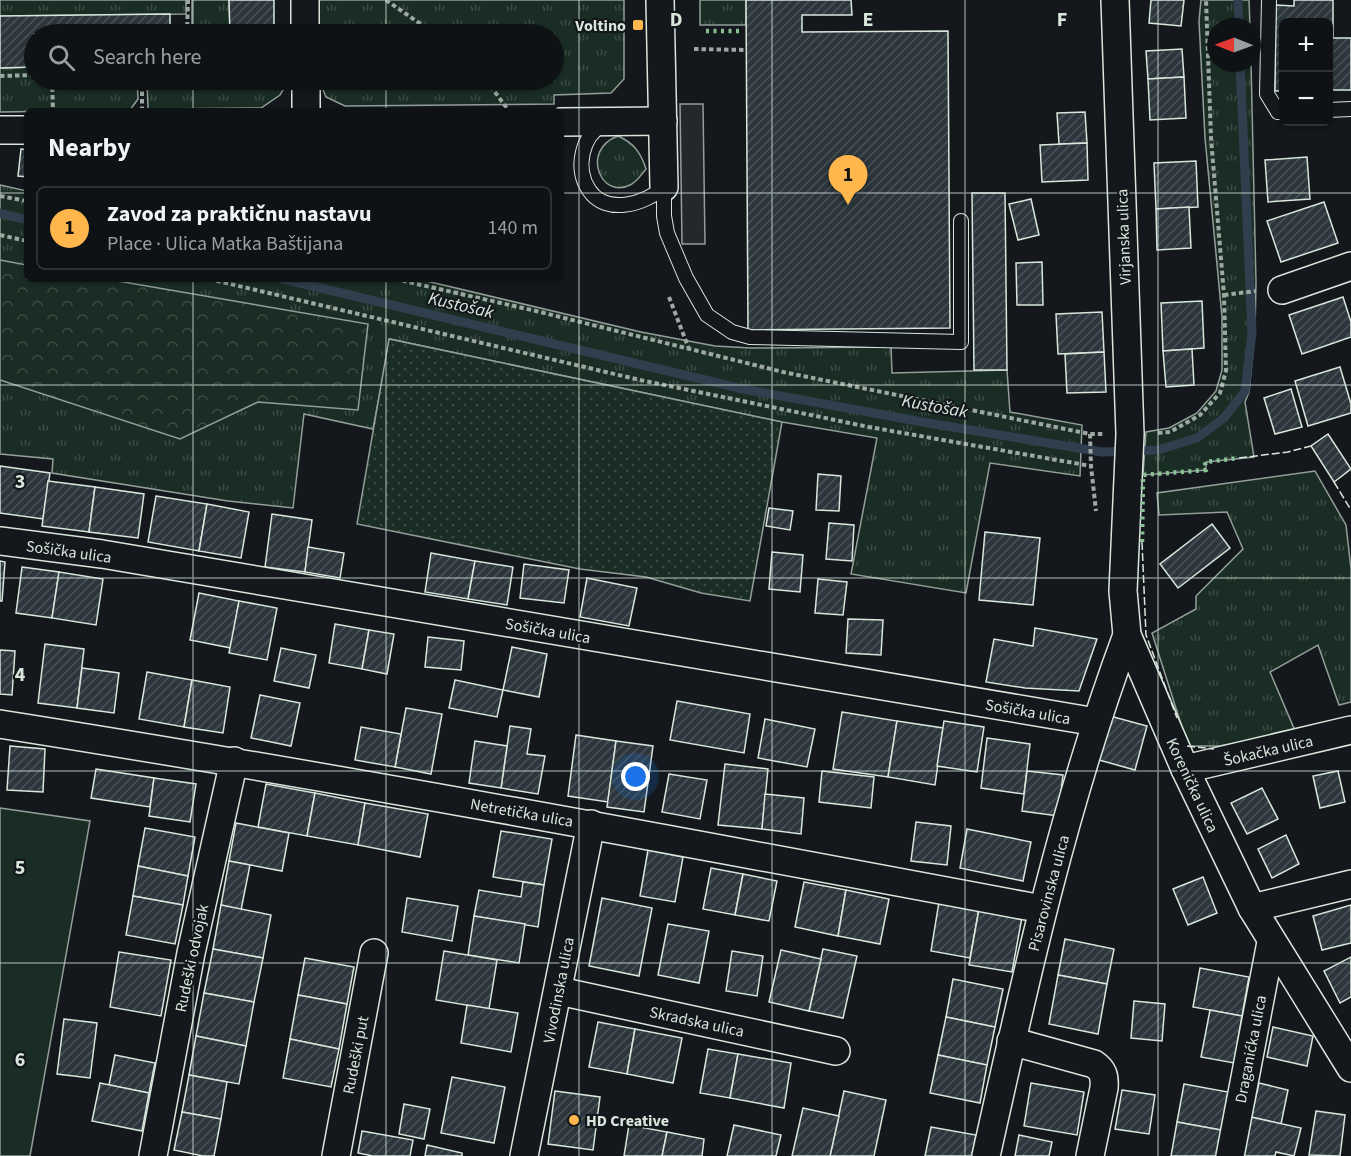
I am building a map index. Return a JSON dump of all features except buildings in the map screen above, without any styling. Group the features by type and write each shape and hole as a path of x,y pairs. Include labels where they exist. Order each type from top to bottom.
{"street":[{"path":"305,0 305,24"},
{"path":"660,0 664,187"},
{"name":"Virjanska ulica","path":"1115,0 1130,434 1128,475"},
{"path":"306,90 306,108"},
{"path":"564,122 663,121"},
{"path":"0,130 24,130"},
{"path":"1282,290 1351,266"},
{"name":"Korenička ulica","path":"1128,475 1123,591 1127,635 1185,769 1251,908 1351,1068"},
{"name":"Sošička ulica","path":"0,541 102,554 1096,722"},
{"name":"Pisarovinska ulica","path":"986,1156 1042,909 1096,722 1127,635"},
{"name":"Netretička ulica","path":"0,724 234,761 591,824 1042,909"},
{"name":"Šokačka ulica","path":"1185,769 1351,730"},
{"name":"Rudeški odvojak","path":"153,1156 191,953 234,761"},
{"name":"Vivodinska ulica","path":"524,1156 591,824"},
{"path":"1251,908 1351,884"},
{"name":"Draganićka ulica","path":"1230,1156 1271,942"},
{"name":"Rudeški put","path":"336,1156 374,953"},
{"name":"Skradska ulica","path":"559,991 836,1052"},
{"path":"1011,1041 1094,1064 1102,1069 1105,1079 1104,1088 1090,1156"}],"lane":[{"path":"1269,0 1267,94 1279,112"},
{"path":"1333,110 1351,108"},
{"path":"611,121 598,127 582,149 583,177 588,190 596,198 609,204 626,205 656,195 664,187"},
{"path":"664,187 664,216 667,233 686,278 707,315 732,332 750,336 961,342 961,221"}],"path":[{"path":"188,0 188,24"},
{"path":"386,0 421,24"},
{"path":"407,282 783,372 1090,434 1170,432 1200,415 1220,393 1226,371 1224,295 1211,138 1206,0"},
{"path":"694,49 746,50"},
{"path":"0,76 24,75"},
{"path":"52,90 53,108"},
{"path":"142,90 142,108"},
{"path":"493,90 507,108"},
{"path":"0,196 24,200"},
{"path":"0,235 24,240"},
{"path":"222,282 640,380 869,427 1091,466 1090,434"},
{"path":"1224,295 1256,291"},
{"path":"668,293 689,350"}],"green space":[{"path":"0,0 186,0 186,14 0,16"},
{"path":"192,0 229,0 230,24 192,24"},
{"path":"317,0 624,0 624,79 611,93 554,95 554,104 345,106 326,97 323,90 564,90 564,24 318,24"},
{"path":"700,0 746,0 746,25 700,25"},
{"path":"1201,0 1249,0 1250,18 1207,18 1207,72 1251,72 1256,282 1255,333 1249,392 1245,402 1254,457 1206,462 1206,470 1143,475 1146,432 1169,428 1197,413 1216,391 1222,370 1222,317 1205,138 1199,21"},
{"path":"24,67 24,90 138,90 138,99 131,108 24,108 24,112 0,112 0,68"},
{"path":"147,90 283,90 280,95 261,108 148,108"},
{"path":"618,136 636,149 646,169 632,184 620,188 611,186 603,180 597,162 606,143"},
{"path":"0,185 24,190 24,282 431,282 641,332 715,346 750,348 891,347 892,373 1007,370 1010,412 1082,425 1080,476 990,463 966,593 851,574 877,438 782,422 390,339 373,429 304,414 293,508 228,501 52,473 53,459 0,454"},
{"path":"0,260 24,264 24,282 123,282 368,324 358,410 258,402 180,439 0,380"},
{"path":"389,339 782,422 750,601 701,593 646,577 580,569 357,524"},
{"path":"1315,471 1346,525 1351,569 1351,702 1339,705 1318,645 1270,672 1296,733 1219,746 1188,746 1152,633 1196,609 1196,596 1243,549 1227,512 1159,515 1157,493"},
{"path":"0,808 90,821 30,1156 0,1156"}],"shaded area":[{"path":"680,104 703,104 705,244 682,244"}],"waterway":[{"name":"Kustošak","path":"1238,0 1239,18"},
{"name":"Kustošak","path":"296,282 743,389 1102,452 1158,450 1197,438 1224,418 1245,391 1252,332 1240,72"},
{"name":"Kustošak","path":"0,213 24,219"}],"hedge":[{"path":"706,31 739,31"},
{"path":"1142,542 1143,475 1206,470 1205,462 1239,458"}],"fence":[{"path":"1239,458 1288,452 1311,446"},
{"path":"1334,482 1351,510"},
{"path":"1142,542 1146,635 1177,718"},
{"path":"1187,746 1214,749"}],"place":[{"name":"Voltino","path":"638,25"},
{"name":"Zavod za praktičnu nastavu","path":"848,205"},
{"name":"HD Creative","path":"574,1120"}]}
